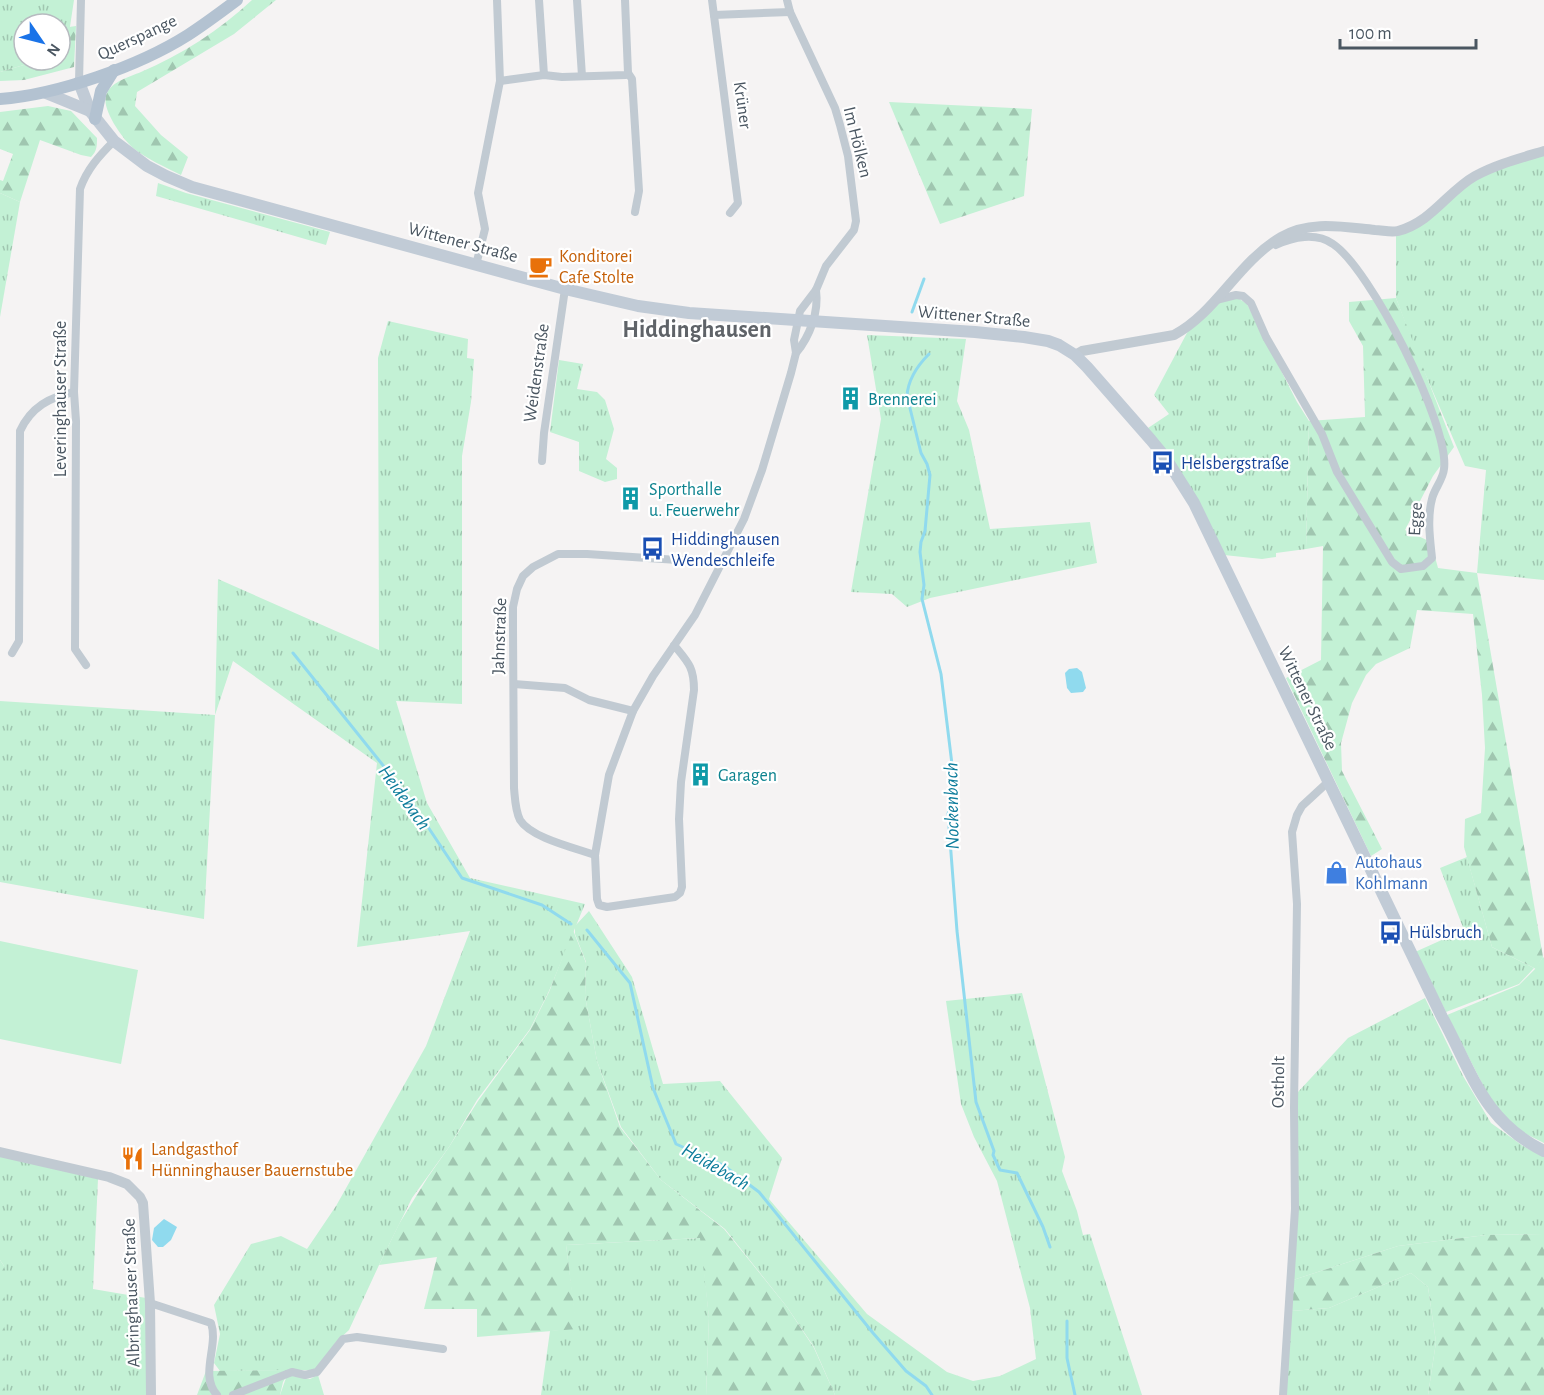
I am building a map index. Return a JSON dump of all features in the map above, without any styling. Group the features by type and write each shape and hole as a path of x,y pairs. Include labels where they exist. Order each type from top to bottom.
{"main road":[{"name":"Querspange","path":"79,82 114,70 163,48 187,35 237,0"},
{"path":"46,93 93,115 101,92 114,70"},
{"path":"0,99 46,93 79,82"},
{"name":"Wittener Straße","path":"79,82 93,115 114,141 147,166 192,187 476,265 565,289 662,310 1024,337 1048,341 1075,355 1166,457 1194,503 1480,1091 1502,1122 1515,1134 1544,1151"}],"street":[{"path":"79,82 81,0"},
{"path":"476,265 485,230 478,193 500,81 496,0"},
{"path":"539,0 544,75"},
{"path":"577,0 582,76"},
{"path":"625,0 628,74 632,79 639,191 635,213"},
{"name":"Krüner","path":"712,0 738,203 730,213"},
{"name":"Im Hölken","path":"787,0 790,12 840,125 848,156 856,214 854,230 826,267 816,290 806,301 797,321"},
{"path":"714,15 790,12"},
{"path":"500,81 544,75 562,77 628,74"},
{"name":"Leveringhauser Straße","path":"86,665 75,649 76,421 74,392 80,189 92,164 114,141"},
{"path":"1075,355 1082,351 1174,335 1197,320 1250,260 1295,230 1325,225 1396,232 1428,217 1474,177 1507,162 1544,151"},
{"name":"Egge","path":"1214,301 1236,295 1243,296 1251,303 1266,337 1322,434 1337,472 1392,562 1401,569 1423,566 1432,558 1429,535 1430,514 1432,498 1444,470 1442,450 1412,365 1388,316 1349,260 1333,243 1306,237 1290,239 1262,250"},
{"name":"Weidenstraße","path":"542,461 565,289"},
{"name":"Im Hölken","path":"796,353 805,342 812,322 817,302 816,290"},
{"path":"674,645 691,665 694,675 694,690 681,782 679,819 682,887 680,893 675,897 607,907 599,905 595,855 609,775 633,711 674,645 695,615 744,519 762,470 796,353 794,340 797,321"},
{"path":"12,653 19,641 20,430 25,420 44,402 58,395 74,392"},
{"name":"Jahnstraße","path":"595,855 531,831 520,820 516,808 513,607 517,589 523,576 533,567 558,554 723,563"},
{"path":"514,684 565,688 589,700 633,711"},
{"name":"Ostholt","path":"1283,1395 1295,1209 1297,904 1292,832 1295,819 1302,806 1328,782"},
{"name":"Albringhauser Straße","path":"0,1152 109,1177 135,1190 143,1203 145,1216 150,1303 151,1395"},
{"path":"150,1303 211,1323 214,1330 209,1373 210,1388 217,1395"},
{"path":"232,1395 292,1372 305,1375 317,1372 343,1339 357,1337 443,1349"}],"green space":[{"path":"0,0 74,0 72,13 12,12 12,68 0,72"},
{"path":"252,0 276,0 234,34 137,92 135,106 161,135 188,157 181,175 133,148 118,130 106,106 107,93 113,85 200,41"},
{"path":"76,26 74,67 72,68 72,27"},
{"path":"12,68 12,72 55,72 24,80 0,81 0,72"},
{"path":"889,102 1032,109 1024,196 940,224"},
{"path":"48,106 71,111 97,138 96,148 91,157 40,140 20,202 0,193 0,180 3,181 13,154 0,149 0,112"},
{"path":"1544,155 1544,580 1477,573 1486,470 1465,466 1418,357 1396,298 1396,235 1473,181 1507,165"},
{"path":"158,183 186,193 330,232 326,245 156,196"},
{"path":"0,193 20,202 0,317"},
{"path":"1238,298 1247,304 1309,421 1306,549 1276,553 1276,557 1262,559 1224,555 1148,428 1169,414 1154,395 1188,331 1217,302"},
{"path":"1396,298 1454,447 1433,476 1405,530 1431,542 1438,568 1477,573 1543,957 1536,969 1492,947 1464,847 1465,819 1481,813 1485,748 1473,614 1417,610 1410,648 1376,664 1366,675 1352,703 1341,743 1342,771 1382,849 1371,856 1286,678 1321,660 1323,546 1306,549 1309,421 1365,417 1363,346 1349,321 1349,302"},
{"path":"388,321 468,339 467,358 474,359 471,402 462,456 462,704 396,701 427,803 470,878 585,904 549,991 530,1029 477,1100 449,1147 412,1198 349,1330 336,1342 316,1370 220,1371 214,1363 220,1334 214,1305 251,1244 281,1236 307,1249 336,1206 426,1046 470,931 357,947 377,763 233,661 215,715 218,579 379,650 378,358"},
{"path":"867,335 966,339 957,401 969,430 990,529 1090,522 1097,563 930,598 907,607 892,594 851,592 881,419"},
{"path":"559,360 583,364 577,389 597,392 605,400 614,429 606,459 617,468 617,479 605,482 579,471 579,442 550,432"},
{"path":"0,701 215,715 204,919 0,882"},
{"path":"1467,857 1492,947 1534,968 1519,984 1446,1012 1415,952 1464,930 1440,868"},
{"path":"589,911 632,977 663,1084 720,1081 782,1158 769,1199 867,1314 947,1372 973,1381 1000,1376 1036,1359 1030,1308 997,1181 974,1137 961,1104 946,1001 1022,993 1065,1157 1062,1171 1083,1235 1090,1234 1142,1395 835,1395 814,1347 787,1307 725,1229 661,1180 621,1127 597,1061 585,996 586,962 575,934 575,926"},
{"path":"573,930 586,963 585,996 597,1061 620,1127 661,1180 724,1229 787,1307 814,1348 835,1395 706,1395 709,1318 700,1238 566,1245 577,1329 477,1337 477,1309 424,1309 437,1257 379,1265 399,1224 428,1177 478,1101 530,1030 549,992"},
{"path":"0,941 138,970 121,1064 0,1039"},
{"path":"1543,957 1544,1143 1518,1130 1501,1114 1486,1091 1447,1015 1519,985"},
{"path":"1425,998 1463,1076 1491,1123 1523,1146 1544,1157 1544,1234 1486,1235 1398,1246 1293,1280 1298,1092 1348,1038"},
{"path":"0,1155 98,1179 93,1289 146,1298 147,1395 4,1395 4,1266 0,1260"},
{"path":"1544,1234 1544,1395 1428,1395 1436,1342 1428,1287 1411,1273 1329,1308 1291,1311 1293,1280 1398,1246 1486,1235"},
{"path":"701,1238 709,1318 706,1395 541,1395 550,1331 576,1328 566,1245"},
{"path":"0,1260 4,1266 4,1395 0,1395"},
{"path":"1411,1273 1428,1287 1436,1342 1428,1395 1285,1395 1291,1311 1329,1308"},
{"path":"290,1370 283,1382 280,1395 197,1395 206,1371"},
{"path":"287,1375 310,1379 318,1375 324,1395 280,1395"}],"water":[{"path":"1077,668 1082,672 1086,688 1083,692 1071,693 1067,688 1065,673 1069,669"},
{"path":"164,1219 177,1227 171,1240 163,1247 158,1247 152,1240 154,1228"}],"waterway":[{"name":"Nockenbach","path":"912,312 924,279"},
{"name":"Nockenbach","path":"929,354 914,373 907,396 921,453 930,475 925,531 920,552 924,585 922,599 941,674 955,789 948,814 957,931 976,1102 1000,1170 1017,1173 1050,1247"},
{"name":"Heidebach","path":"293,653 406,794 462,878 542,905 571,924"},
{"name":"Heidebach","path":"587,930 630,983 653,1088 676,1144 723,1165 759,1192 873,1333 906,1371 926,1386 932,1395"},
{"name":"Nockenbach","path":"1067,1321 1067,1358 1075,1395"}],"place":[{"name":"Konditorei Cafe Stolte","path":"541,266"},
{"name":"Brennerei","path":"850,399"},
{"name":"Helsbergstraße","path":"1163,463"},
{"name":"Sporthalle u. Feuerwehr","path":"631,499"},
{"name":"Hiddinghausen Wendeschleife","path":"653,549"},
{"name":"Garagen","path":"700,775"},
{"name":"Autohaus Kohlmann","path":"1337,872"},
{"name":"Hülsbruch","path":"1391,932"},
{"name":"Landgasthof Hünninghauser Bauernstube","path":"133,1159"}],"district":[{"name":"Hiddinghausen","path":"697,329"}]}
